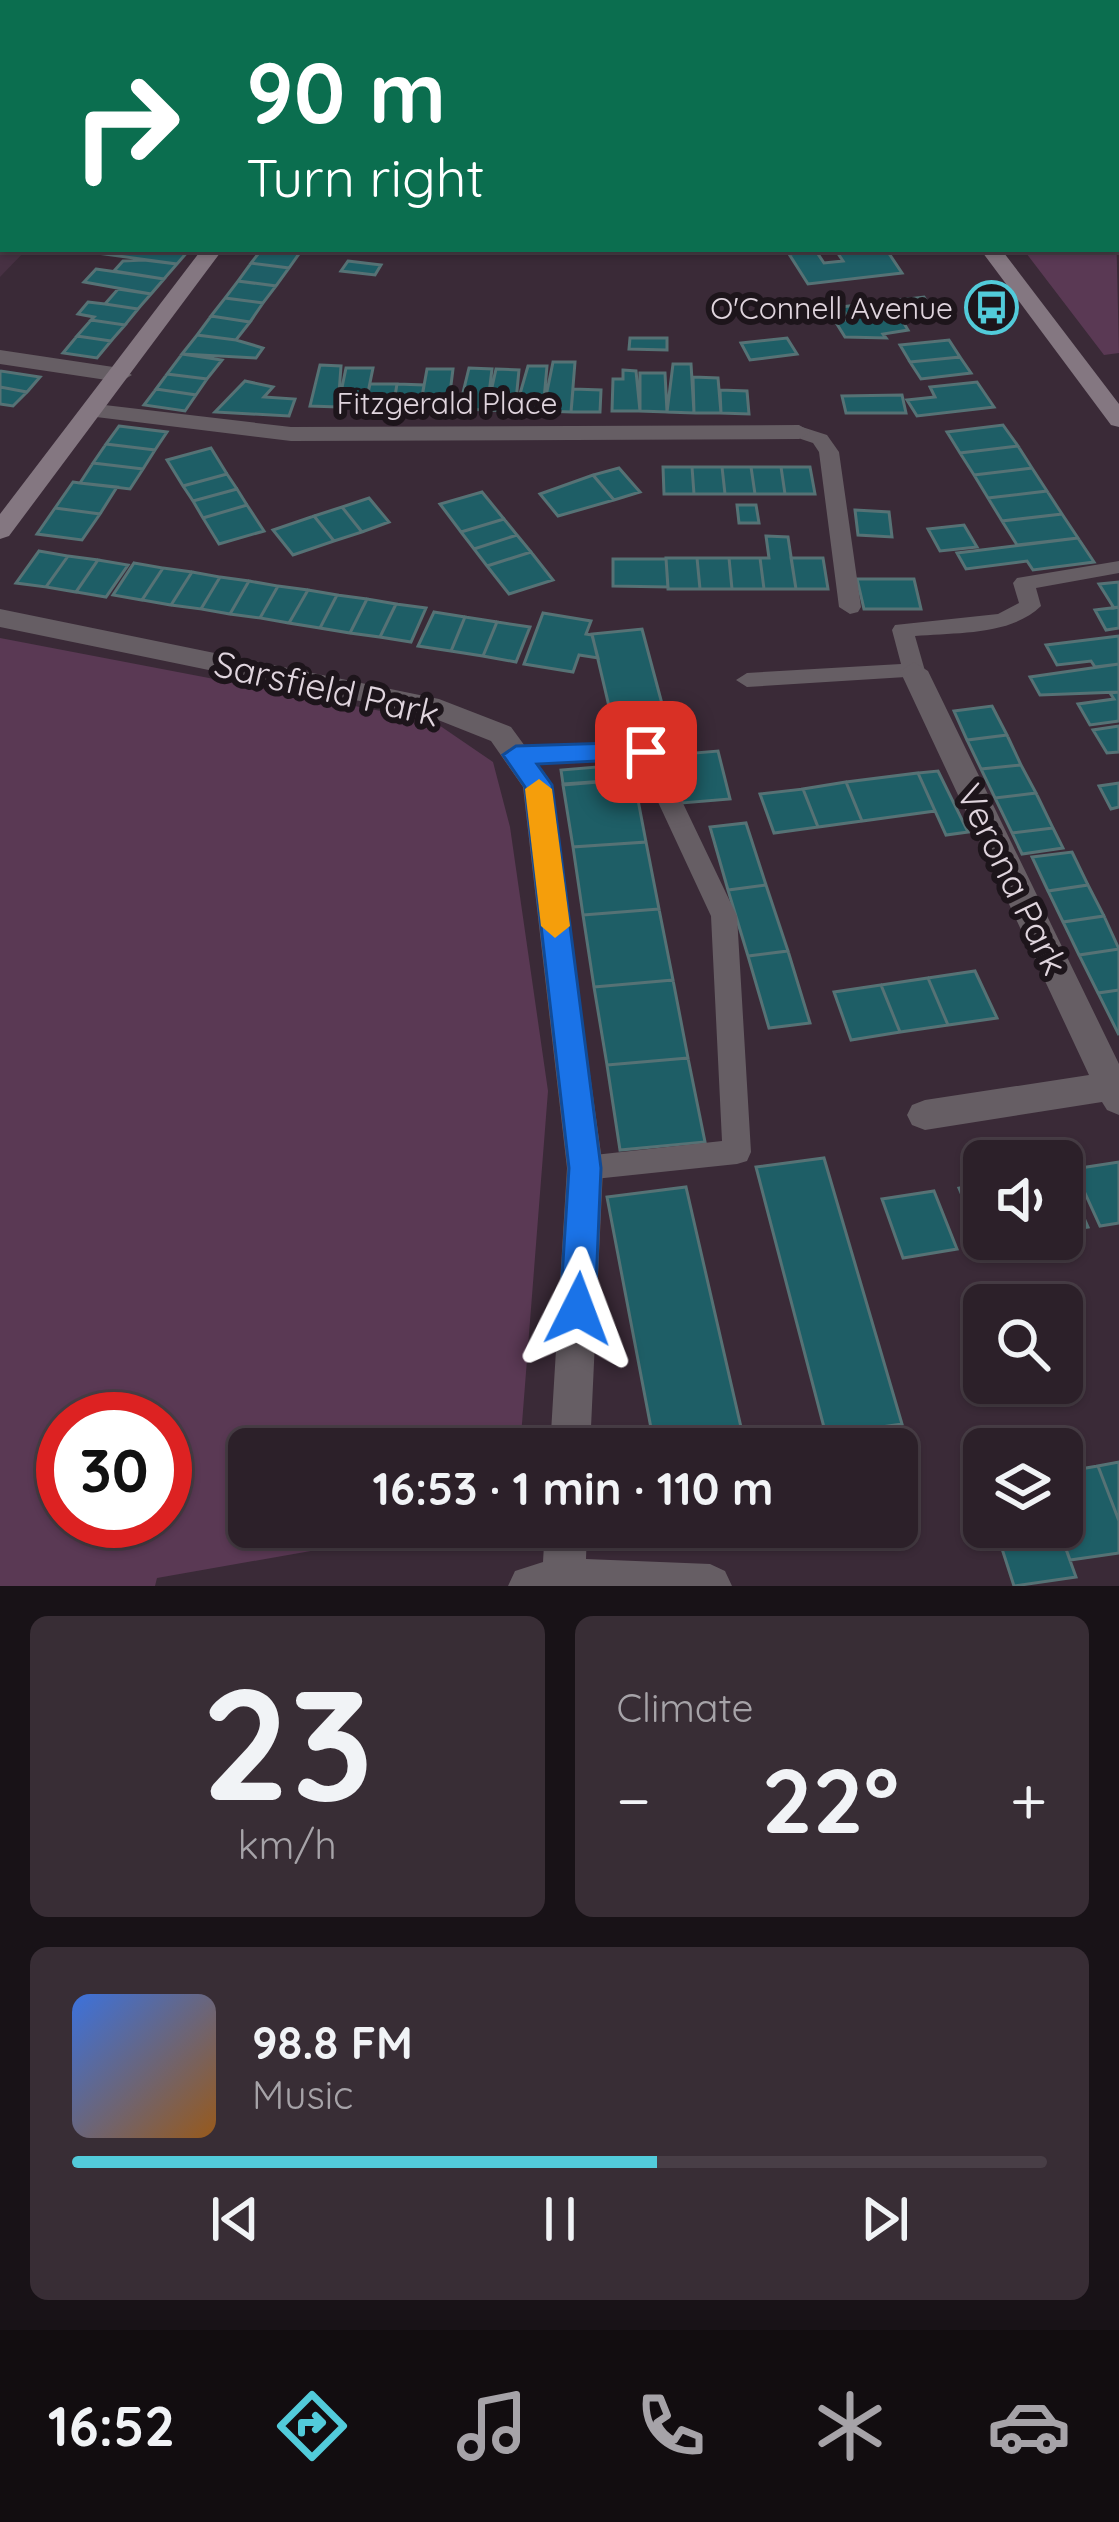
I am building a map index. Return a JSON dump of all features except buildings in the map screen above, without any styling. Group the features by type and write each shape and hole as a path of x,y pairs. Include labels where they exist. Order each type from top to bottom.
{"main road":[{"path":"0,531 96,411 211,252"},
{"path":"992,252 1116,410"}],"street":[{"path":"0,357 120,375"},
{"name":"Fitzgerald Place","path":"96,411 291,434 799,433"},
{"name":"Sarsfield Park","path":"0,618 429,706 501,734 538,785 585,1168 571,1428"},
{"name":"Verona Park","path":"914,671 1116,1093 925,1114"},
{"path":"558,1548 546,1583 710,1586"}],"lane":[{"path":"799,433 820,439 829,452 850,607"},
{"path":"747,680 914,671 903,630 1003,620 1030,606 1024,583 1119,567"},
{"path":"516,755 646,752 724,916 737,1152 585,1168"}],"shaded area":[{"path":"0,252 24,252 0,277"},
{"path":"1025,252 1117,252 1119,353 1104,355"},
{"path":"0,638 433,721 493,762 510,827 548,1091 522,1428 228,1428 228,1548 328,1548 157,1578 155,1586 0,1586"}],"slow traffic":[{"path":"539,789 555,926"}],"place":[{"name":"O'Connell Avenue","path":"992,308"}],"route":[{"path":"578,1309 585,1168 538,785 516,755 646,752"}]}
